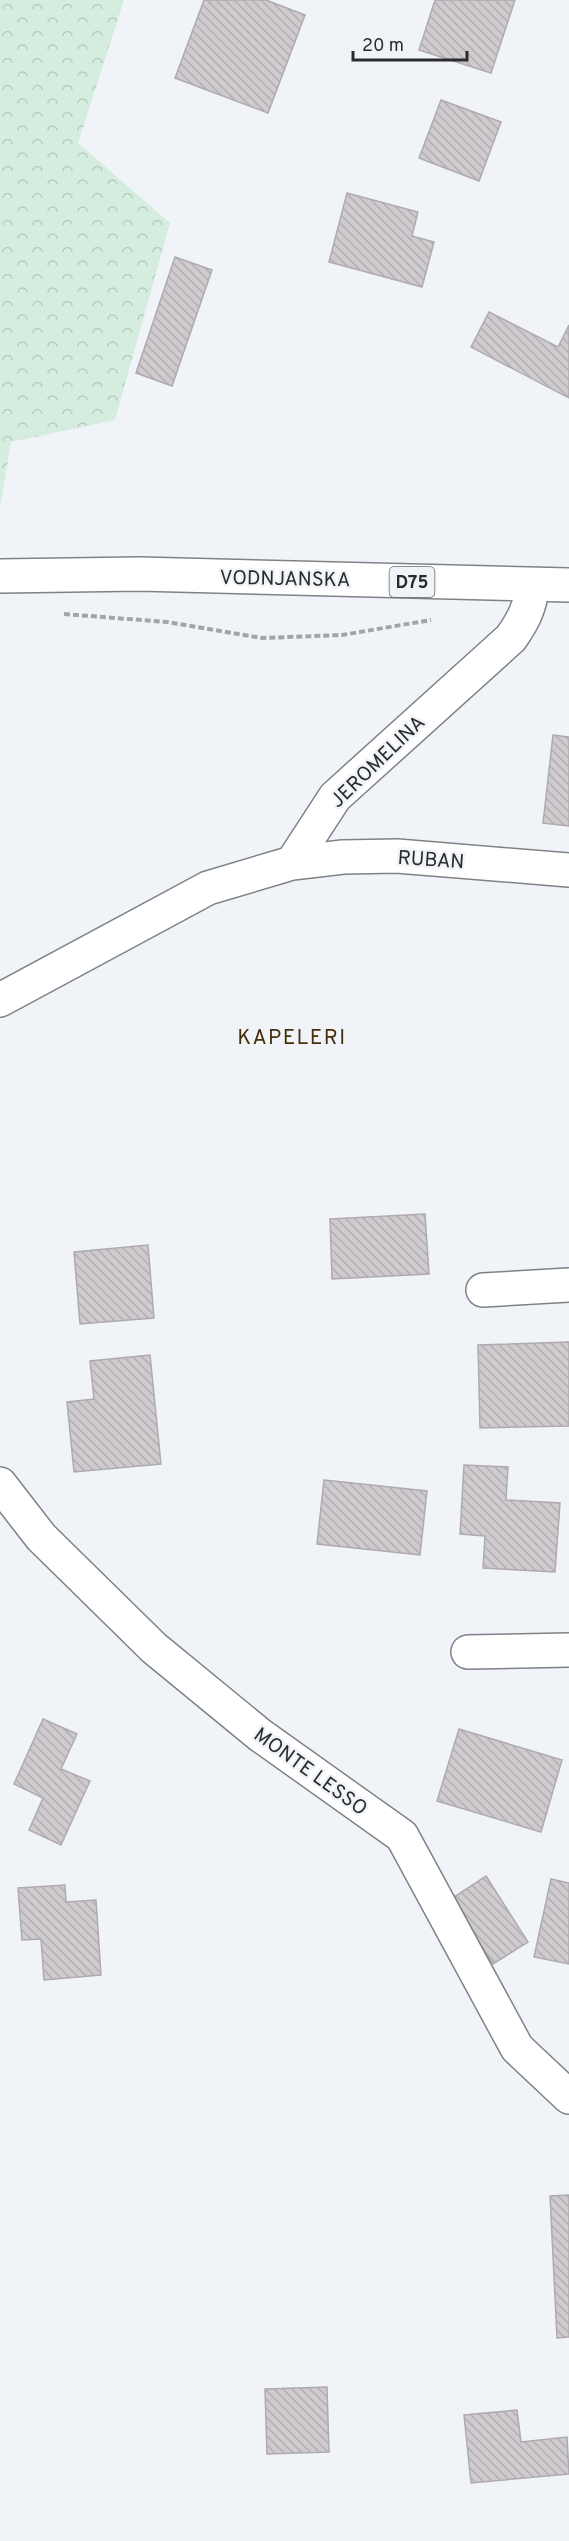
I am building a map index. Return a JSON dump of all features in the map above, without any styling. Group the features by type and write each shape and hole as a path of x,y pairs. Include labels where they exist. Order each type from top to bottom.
{"street":[{"name":"VODNJANSKA","path":"0,576 139,574 569,585"},
{"name":"JEROMELINA","path":"292,863 335,796 511,638 525,619 531,600 532,585"},
{"name":"RUBAN","path":"292,863 343,857 397,856 569,870"},
{"path":"0,1000 208,888 292,863"},
{"path":"483,1290 569,1285"},
{"name":"MONTE LESSO","path":"0,1484 41,1538 154,1648 260,1735 402,1836 517,2048 569,2097"},
{"path":"468,1653 569,1650"}],"path":[{"path":"61,614 167,622 262,638 342,635 434,620"}],"green space":[{"path":"0,0 124,0 78,143 170,223 115,420 11,442 0,509"}],"building":[{"path":"204,0 266,0 305,15 268,113 175,78"},
{"path":"435,0 515,0 491,73 419,50"},
{"path":"441,100 501,122 479,181 419,158"},
{"path":"347,193 418,212 412,236 434,242 422,287 329,262"},
{"path":"175,257 212,270 172,386 136,373"},
{"path":"489,312 558,347 569,325 569,398 471,347"},
{"path":"553,735 569,737 569,826 543,823"},
{"path":"425,1214 429,1274 332,1279 330,1219"},
{"path":"148,1245 154,1318 80,1324 74,1252"},
{"path":"569,1342 569,1426 480,1428 478,1345"},
{"path":"150,1355 161,1464 74,1472 67,1402 94,1399 90,1361"},
{"path":"464,1465 508,1467 506,1500 560,1503 555,1572 483,1568 485,1536 460,1534"},
{"path":"324,1480 427,1491 420,1555 317,1544"},
{"path":"43,1719 77,1734 61,1769 90,1781 61,1845 29,1830 43,1798 14,1784"},
{"path":"459,1729 562,1760 541,1832 437,1801"},
{"path":"486,1876 528,1942 493,1964 451,1899"},
{"path":"551,1879 569,1883 569,1964 534,1957"},
{"path":"65,1885 66,1902 96,1900 101,1975 44,1980 41,1939 22,1940 18,1888"},
{"path":"569,2195 569,2337 557,2338 550,2196"},
{"path":"327,2387 329,2452 267,2454 265,2389"},
{"path":"517,2410 521,2442 567,2437 569,2474 471,2483 464,2415"}],"district":[{"name":"KAPELERI","path":"292,1037"}]}
